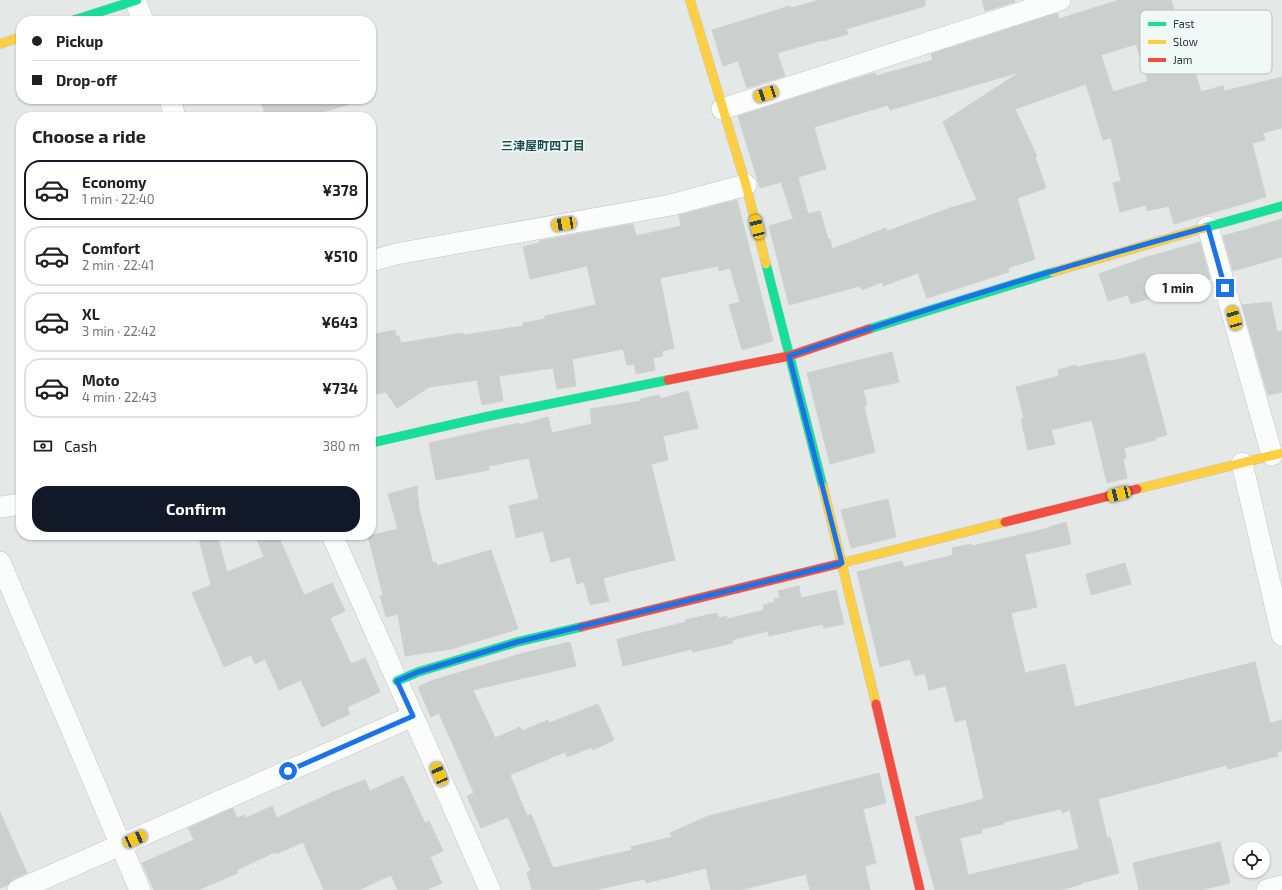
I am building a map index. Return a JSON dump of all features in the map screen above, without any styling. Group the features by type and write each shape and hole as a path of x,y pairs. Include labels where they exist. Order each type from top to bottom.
{"street":[{"path":"86,16 136,0 141,16"},
{"path":"690,0 746,185 842,563 920,890"},
{"path":"722,109 1060,0"},
{"path":"0,44 16,39"},
{"path":"376,259 671,205 746,185"},
{"path":"376,442 486,417 789,356 859,332 1077,264 1282,206"},
{"path":"397,681 418,672 517,642 842,563 1277,454 1208,227"},
{"path":"1242,463 1282,635"},
{"path":"0,507 16,505"},
{"path":"334,540 490,890"},
{"path":"0,562 140,890"},
{"path":"18,890 413,716"},
{"path":"1267,890 1282,886"}],"building":[{"path":"819,0 925,0 925,6 846,29 848,34 777,53 785,76 747,88 738,61 723,66 712,30 790,6 791,8"},
{"path":"982,0 1014,0 1015,2 985,11"},
{"path":"1119,0 1171,0 1174,10 1140,10 1140,56 1136,44 1101,55 1113,92 1148,81 1146,74 1196,74 1201,92 1223,86 1224,91 1282,77 1282,128 1263,133 1265,140 1252,143 1266,197 1174,224 1169,206 1147,211 1146,205 1120,212 1113,183 1121,181 1111,138 1103,140 1086,84 1015,109 1037,156 1035,157 1046,188 1017,198 1035,259 1008,268 1009,272 927,298 918,273 883,286 882,282 862,290 860,286 789,305 769,226 793,219 781,182 760,188 738,116 867,75 875,73 876,76 933,60 931,54 1057,13 1059,19","holes":["1020,72 943,122 977,200 950,208 891,230 887,231 886,228 832,249 820,211 808,214 798,177 826,169 814,127 888,105 890,110"]},
{"path":"262,104 350,104 323,112 264,112"},
{"path":"737,200 773,341 742,350 729,305 740,302 730,268 719,271 718,266 660,278 674,348 662,351 663,356 653,358 655,370 636,374 634,364 627,365 623,349 572,359 576,386 557,389 553,368 499,376 503,401 482,405 477,380 429,387 397,408 386,392 377,394 376,334 395,330 396,336 399,336 401,343 463,333 464,335 523,326 523,323 545,319 545,316 596,305 587,266 530,279 523,247 539,243 539,241 633,224 636,236 681,226 679,215"},
{"path":"1282,219 1282,257 1233,271 1223,236"},
{"path":"1200,242 1210,279 1131,304 1128,295 1108,301 1099,274 1147,257"},
{"path":"1271,302 1277,332 1282,331 1282,392 1268,395 1242,305"},
{"path":"892,352 899,382 863,390 867,405 864,406 875,452 830,464 807,373"},
{"path":"1145,353 1167,435 1155,438 1156,440 1124,448 1126,458 1123,459 1127,478 1107,483 1092,420 1051,430 1055,444 1028,450 1021,419 1024,419 1016,387 1059,376 1058,370 1076,365 1077,367"},
{"path":"688,391 698,428 663,436 668,460 651,464 675,560 603,578 609,601 590,605 584,582 577,584 570,557 551,562 543,531 516,538 509,506 539,499 529,458 488,466 489,470 436,480 429,443 519,423 519,425 548,417 552,433 592,424 590,409 641,401 640,399 659,395 660,399"},
{"path":"417,486 419,509 433,563 436,562 437,566 491,550 518,629 451,649 405,656 398,614 386,617 380,596 383,595 369,540 376,540 376,534 398,529 388,494"},
{"path":"888,499 896,537 851,548 841,510"},
{"path":"1066,522 1071,544 1025,554 1037,607 1011,613 1025,673 1065,664 1075,707 1255,662 1270,723 1282,720 1282,751 1277,752 1278,756 1228,769 1227,765 1098,799 1107,838 1110,837 1119,873 1060,890 935,890 915,817 984,799 966,719 955,722 946,686 929,690 925,673 915,676 910,659 880,667 857,572 902,561 904,567 953,555 952,548 971,544 972,546","holes":["1061,809 1062,813 1070,810 1079,849 968,875 960,838 982,833 981,829 1004,824 1004,822"]},
{"path":"199,540 218,540 227,572 264,557 257,540 280,540 304,595 332,583 345,611 330,618 351,664 365,658 380,692 347,707 350,714 322,727 301,680 279,690 265,659 255,664 251,655 224,667 192,593 211,585"},
{"path":"1125,563 1131,584 1091,595 1086,574"},
{"path":"799,586 801,598 836,590 844,624 824,628 823,624 769,636 768,631 732,640 733,643 693,652 692,649 623,666 617,639 686,622 685,620 717,613 719,618 727,616 727,619 764,610 763,605 775,602 774,599 780,598 778,591"},
{"path":"570,642 576,666 473,690 495,738 520,727 522,731 548,720 549,723 598,704 614,740 593,750 592,747 567,757 565,752 510,775 527,816 531,814 553,868 632,850 631,847 672,837 670,833 708,816 879,773 886,803 863,809 876,863 865,866 870,890 810,890 806,874 740,890 711,890 706,868 646,883 645,879 595,890 532,890 527,872 531,871 508,817 481,828 467,796 474,793 439,713 431,717 418,687 431,681 520,654"},
{"path":"403,776 425,823 429,821 443,851 430,857 442,883 426,890 398,890 391,875 359,890 324,890 303,842 276,854 275,852 237,870 238,873 198,890 154,890 142,863 194,840 188,828 233,808 237,818 244,815 246,818 272,806 277,818 333,792 365,780 370,791"},
{"path":"0,812 27,873 13,879 8,885 0,888"},
{"path":"1220,842 1230,883 1200,890 1139,890 1133,863"}],"traffic: fast":[{"path":"87,16 137,0"},
{"path":"1204,228 1282,206"},
{"path":"766,264 823,487"},
{"path":"869,329 1053,272"},
{"path":"376,442 485,417 668,380"},
{"path":"397,681 418,672 517,642 581,627"}],"traffic: slow":[{"path":"690,0 746,185 766,264"},
{"path":"0,44 16,39"},
{"path":"1053,272 1204,228"},
{"path":"1137,489 1282,453"},
{"path":"823,487 876,704"},
{"path":"838,564 1005,522"}],"traffic: jam":[{"path":"668,380 789,356 869,329"},
{"path":"1005,522 1137,489"},
{"path":"581,627 838,564"},
{"path":"876,704 920,890"}],"district":[{"name":"三津屋町四丁目","path":"543,145"}],"route":[{"path":"288,771 413,716 397,681 418,672 517,642 842,563 789,356 1077,264 1208,227 1225,288"}]}
